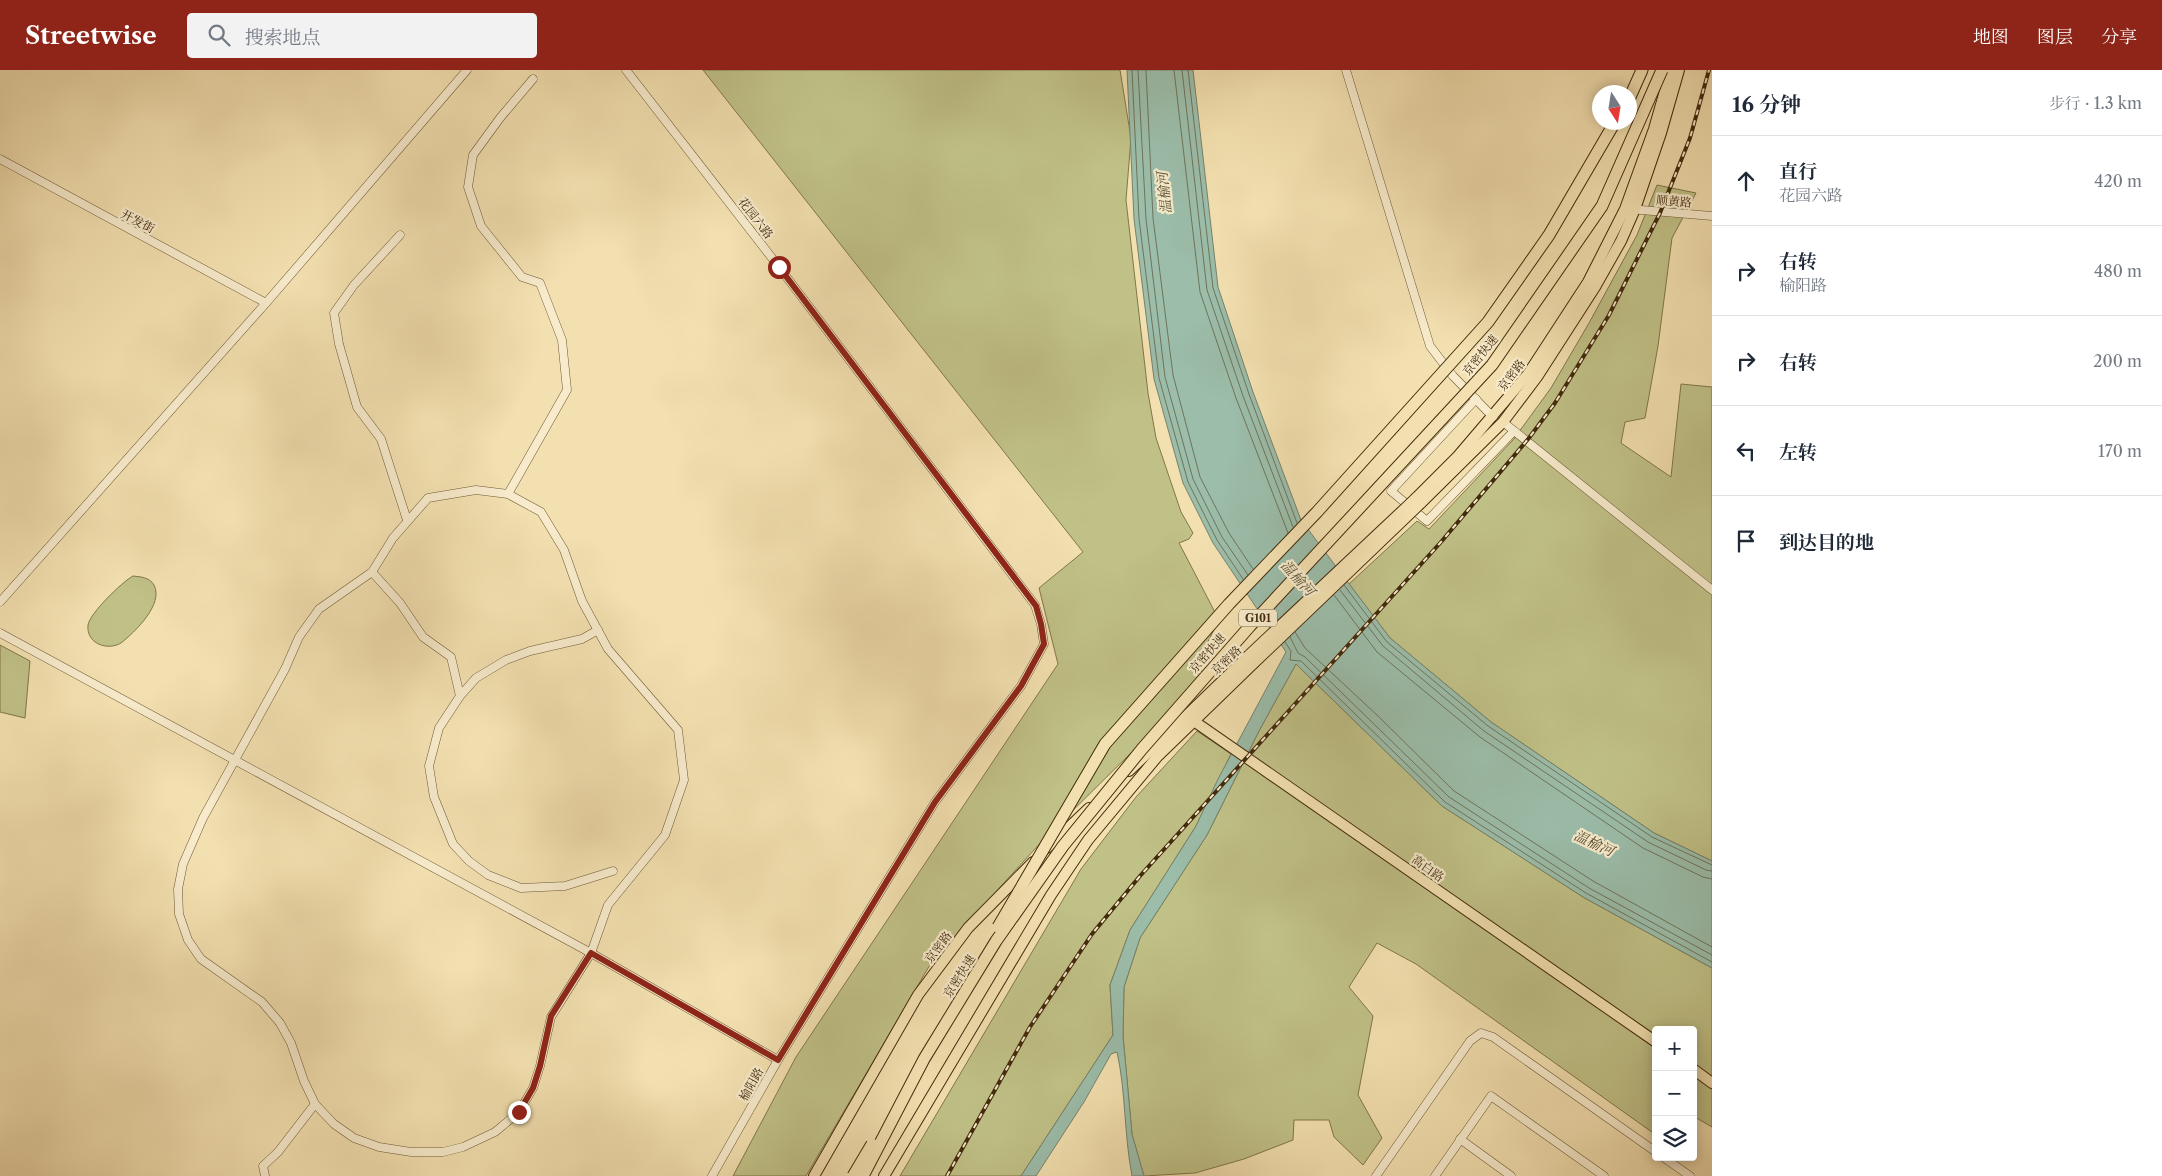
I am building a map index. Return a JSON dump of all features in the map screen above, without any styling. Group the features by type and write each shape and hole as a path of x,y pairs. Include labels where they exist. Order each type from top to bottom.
{"highway":[{"path":"1635,85 1642,70"},
{"name":"京密快速","path":"863,1176 924,1059 996,941 1063,846 1142,749 1250,626 1492,365 1602,206 1662,70"},
{"name":"京密快速","path":"853,1176 1105,744 1230,604 1317,512 1488,322 1549,235 1609,130"}],"main road":[{"name":"京密路","path":"1630,209 1671,70"},
{"name":"京密路","path":"814,1176 918,995 968,928 1072,824 1189,718 1418,501 1498,420 1588,282 1630,209 1661,133 1680,70"},
{"name":"京密路","path":"884,1176 1051,895 1088,840 1128,789 1189,718"},
{"name":"高白路","path":"1189,718 1652,1039"},
{"path":"1696,1071 1712,1082"}],"street":[{"path":"0,602 266,303 467,70"},
{"name":"花园六路","path":"626,70 779,267 1036,606 1041,624"},
{"path":"1346,70 1430,346 1453,376 1498,420 1712,590"},
{"path":"508,494 567,390 562,340 540,283 522,277 481,226 468,187 473,155 500,118 533,79"},
{"name":"开发街","path":"0,160 266,303"},
{"name":"顺黄路","path":"1630,209 1712,216"},
{"path":"400,235 354,285 334,312 339,344 357,407 381,439 407,520"},
{"path":"1476,399 1391,490 1427,521 1514,431"},
{"path":"476,490 508,494 541,512 564,550 582,601 608,650 678,730 684,780 665,835 608,905 591,953 551,1016 533,1088 519,1112 496,1132 463,1147 443,1152 411,1152 387,1148 354,1138 334,1124 315,1104 304,1081 291,1043 280,1023 262,1002 201,959 188,940 179,914 178,889 183,864 203,818 285,669 299,637 319,608 372,572 393,538 428,498 476,490"},
{"path":"372,572 400,602 423,637 451,658 460,696"},
{"name":"榆阳路","path":"712,1176 778,1060 935,802 1021,686 1044,644 1041,624"},
{"path":"598,630 582,639 530,651 506,660 476,678 460,696 439,728 429,766 434,797 453,844 469,861 488,875 521,888 565,886 614,870"},
{"path":"0,634 591,953 778,1060"},
{"path":"1376,1176 1470,1041 1481,1033 1494,1037 1652,1149"},
{"path":"1435,1176 1491,1096 1604,1176"},
{"path":"265,1176 263,1166 278,1152 315,1104"},
{"path":"1460,1139 1511,1176"},
{"path":"1668,1161 1689,1176"}],"green space":[{"path":"703,70 1120,70 1131,138 1126,200 1148,393 1156,438 1181,512 1193,533 1189,539 1179,543 1219,620 1196,665 1204,674 1140,744 1044,839 931,963 806,1176 733,1176 796,1057 1058,664 1039,588 1083,552"},
{"path":"1657,185 1696,193 1672,238 1658,346 1645,418 1625,422 1621,443 1671,477 1681,384 1712,387 1712,861 1654,833 1491,722 1390,638 1349,584 1417,521 1429,529 1513,440 1551,388 1589,323 1637,235"},
{"path":"133,576 147,579 154,585 156,592 152,609 140,625 121,643 110,646 99,644 90,637 88,632 90,620 107,598"},
{"path":"0,645 30,661 25,718 0,712"},
{"path":"1296,664 1442,806 1583,897 1712,968 1712,1127 1697,1118 1697,1026 1652,1026 1652,1132 1416,964 1377,943 1349,987 1373,1016 1358,1095 1382,1138 1363,1165 1334,1137 1329,1120 1294,1120 1293,1140 1244,1159 1195,1173 1144,1176 1132,1135 1123,1036 1124,987 1140,938 1207,835 1259,731"},
{"path":"1197,731 1231,754 1196,826 1130,930 1110,985 1113,1035 1021,1176 900,1176 1081,869 1136,797"}],"water":[{"name":"温榆河","path":"1127,70 1193,70 1218,287 1253,392 1301,520 1390,638 1491,722 1654,833 1712,861 1712,968 1583,897 1442,806 1296,664 1259,731 1207,835 1140,938 1124,987 1123,1036 1132,1134 1144,1176 1132,1176 1117,1052 1111,1054 1084,1102 1036,1176 1021,1176 1113,1035 1110,985 1130,930 1196,826 1218,779 1286,652 1213,543 1183,483 1154,379 1134,219"}],"railway":[{"path":"947,1176 1030,1027 1092,934 1140,876 1441,542 1529,438 1555,403 1609,315 1660,213 1690,138 1709,70"}],"route":[{"path":"519,1112 533,1088 551,1016 591,953 778,1060 935,802 1021,686 1044,644 1036,606 779,267"}]}
